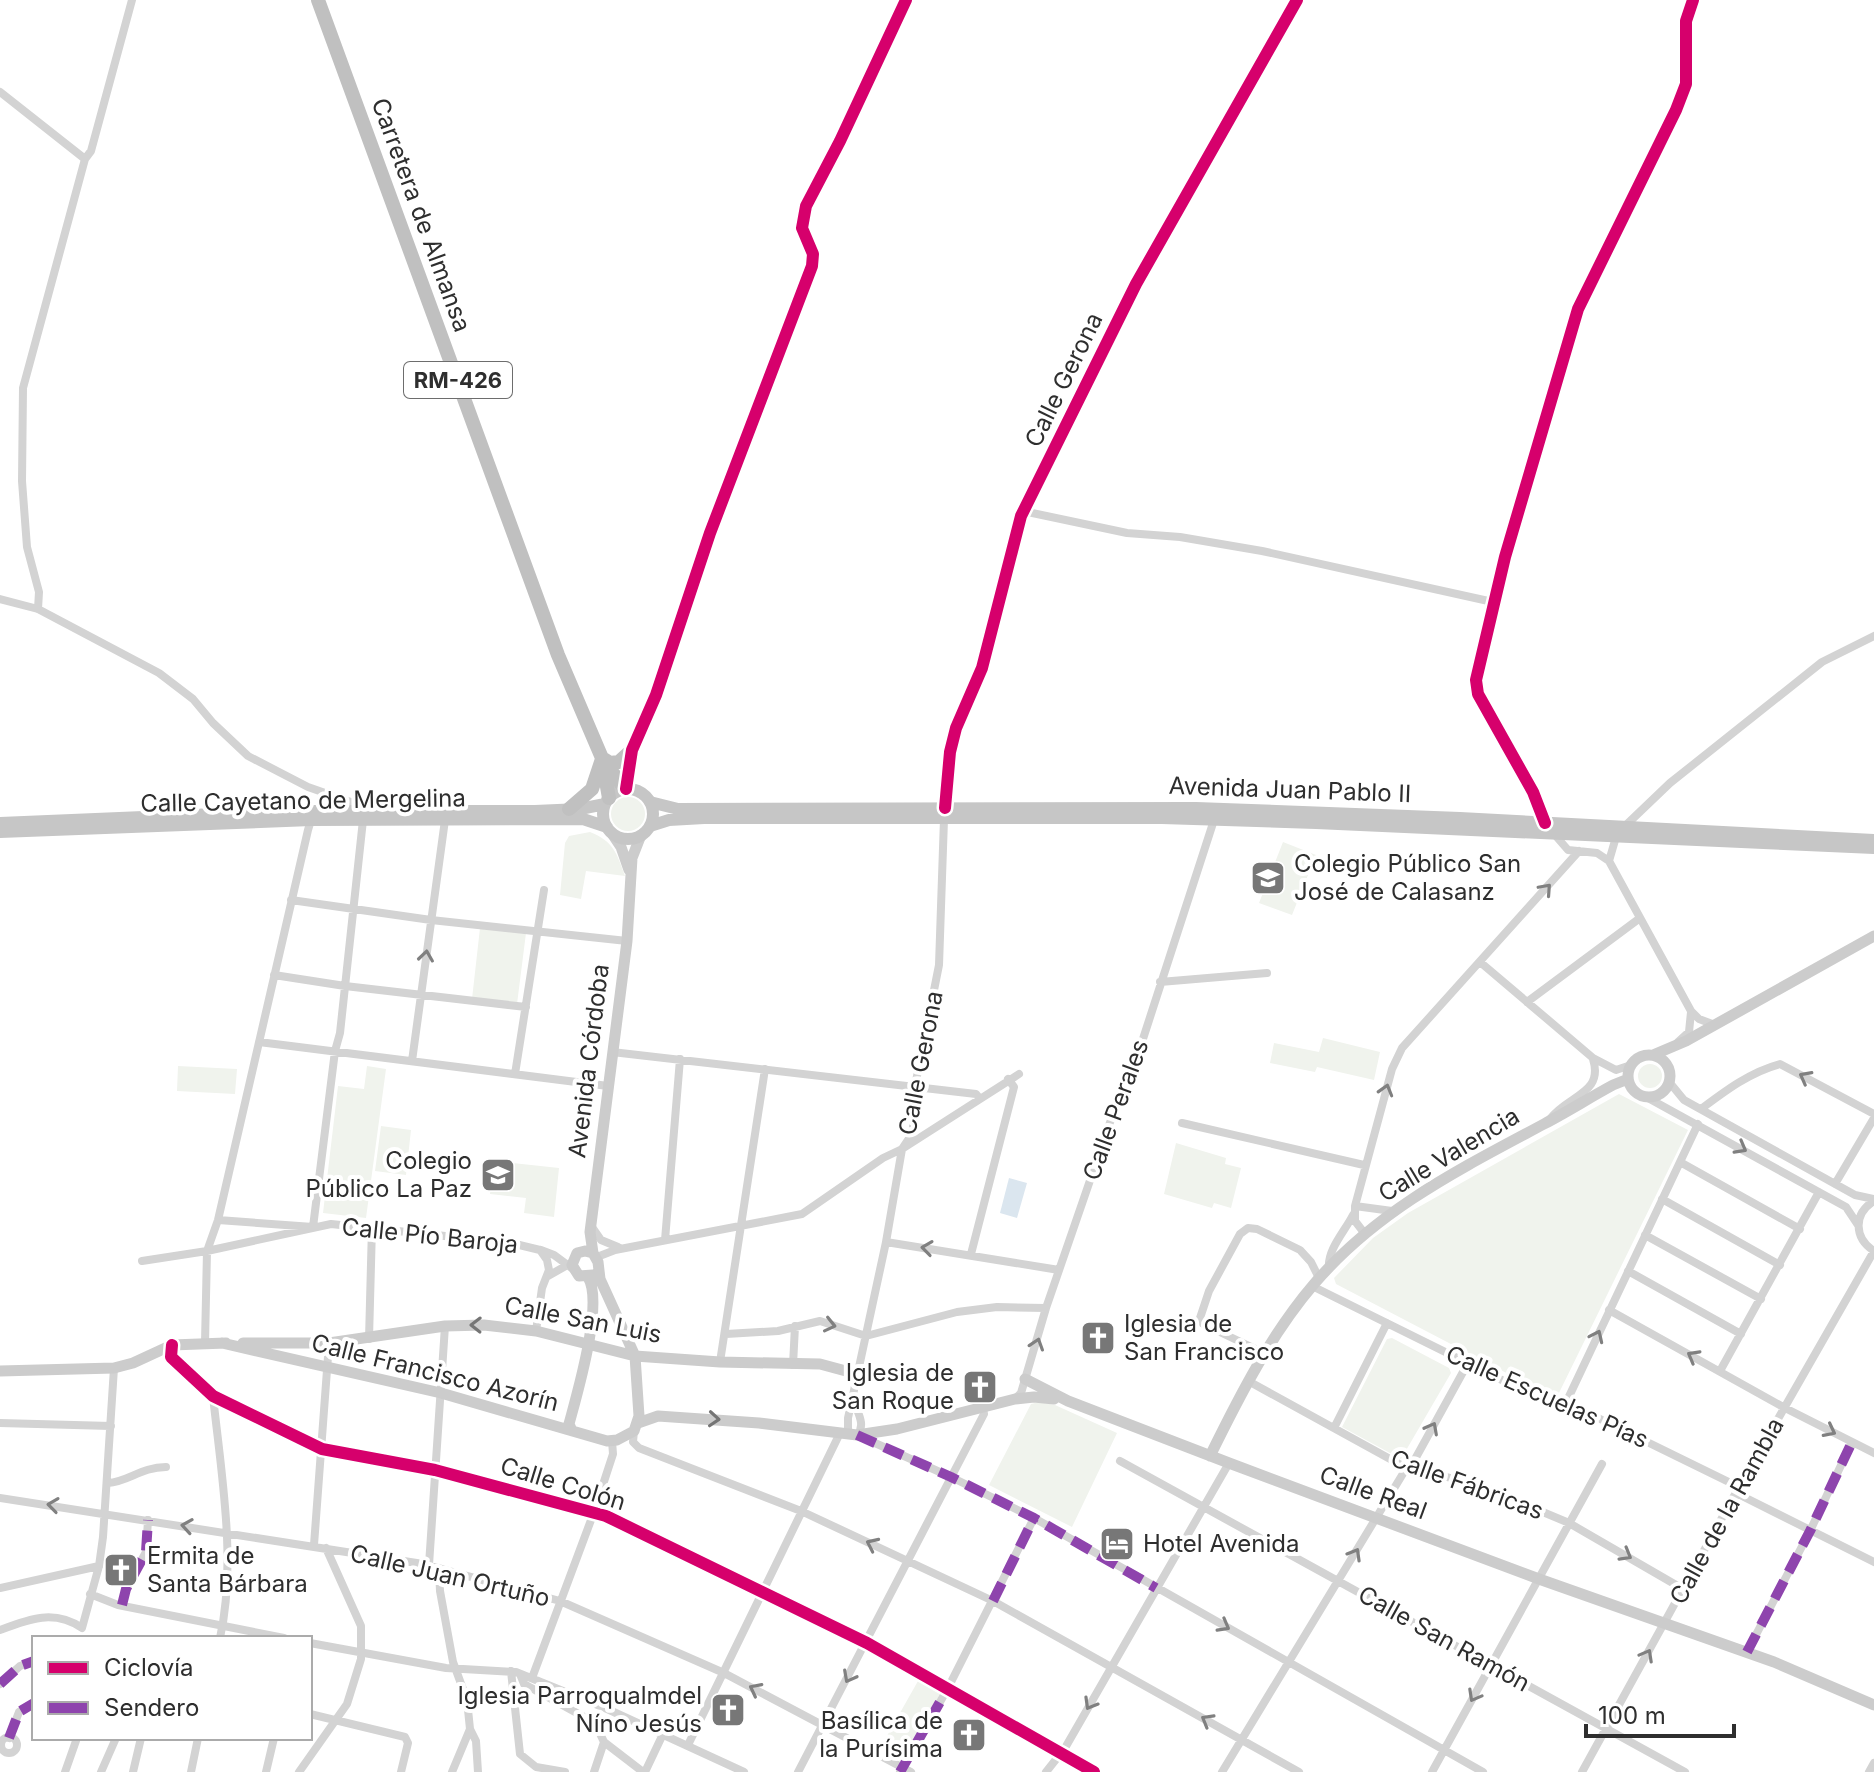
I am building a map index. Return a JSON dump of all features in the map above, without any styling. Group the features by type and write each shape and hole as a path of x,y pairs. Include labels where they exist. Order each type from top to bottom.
{"highway":[{"name":"Carretera de Almansa","path":"318,0 558,655 602,758"},
{"path":"569,809 592,789 602,758 610,763 619,762 632,750"},
{"name":"RM-426","path":"602,758 629,790"},
{"name":"RM-426","path":"602,758 607,801"}],"main road":[{"path":"630,875 621,847 604,820 607,801 629,790 666,808 704,813"},
{"name":"Calle Cayetano de Mergelina","path":"0,823 322,811 569,809 607,801"},
{"path":"630,875 634,850 653,814 650,802"},
{"name":"Avenida Juan Pablo II","path":"944,814 1196,808 1545,823 1620,832 1874,848"},
{"name":"Avenida Juan Pablo II","path":"704,813 1214,820 1555,835 1620,832 1874,840"},
{"path":"609,829 627,839 669,820 704,813"},
{"name":"Calle Cayetano de Mergelina","path":"0,832 311,820 583,819 609,829"},
{"name":"Avenida Córdoba","path":"591,1262 591,1228 627,941 630,875"},
{"path":"1686,1041 1676,1053 1670,1069 1670,1083 1664,1092 1648,1098 1636,1093 1628,1079 1631,1065 1640,1057 1686,1041 1874,936"},
{"path":"1653,1055 1665,1061 1670,1069"},
{"name":"Calle Valencia","path":"1210,1456 1266,1354 1316,1282 1365,1234 1392,1211 1445,1177 1628,1079"},
{"path":"591,1262 579,1276 571,1266 574,1256 591,1262 635,1356 636,1427"},
{"path":"572,1431 569,1424 590,1345 591,1262"},
{"name":"Calle San Luis","path":"222,1343 329,1343 445,1326 484,1325 536,1331 635,1356 720,1362 827,1364 857,1374"},
{"path":"0,1371 114,1368 172,1345 222,1343"},
{"name":"Calle Francisco Azorín","path":"222,1343 441,1393 572,1431 613,1448"},
{"path":"1025,1379 1068,1401"},
{"path":"613,1448 636,1427 658,1416 798,1426 850,1435 886,1432 1015,1399 1034,1397 1068,1401"},
{"name":"Calle Real","path":"1068,1401 1539,1579 1747,1652 1874,1705"}],"street":[{"path":"38,609 39,592 27,547 23,494 23,388 132,0"},
{"path":"629,790 632,750 656,695 710,533 812,266 813,254 802,228 802,217 906,0"},
{"name":"Calle Gerona","path":"850,1435 848,1424 857,1374 886,1242 902,1149 912,1134 917,1096 915,1086 939,965 944,814 950,752 956,728 982,668 1014,535 1136,284 1297,0"},
{"path":"1545,823 1533,792 1476,688 1482,648 1578,309 1686,84 1686,21 1693,0"},
{"path":"0,92 85,159"},
{"path":"1023,511 1127,533 1180,537 1262,551 1493,602"},
{"path":"0,599 38,609 159,673 193,699 248,756 325,794 376,811"},
{"path":"1609,861 1620,832 1670,783 1822,662 1874,636"},
{"path":"205,1343 207,1251 218,1220 311,820 328,802 325,794"},
{"path":"218,1220 313,1227 363,820"},
{"path":"412,1061 445,820"},
{"name":"Calle Perales","path":"1015,1399 1021,1393 1046,1308 1115,1108 1129,1082 1214,820"},
{"path":"1555,835 1564,847 1601,854 1609,861 1691,1011 1699,1019 1715,1025"},
{"path":"1329,1268 1328,1260 1354,1210 1392,1069 1402,1048 1579,851"},
{"path":"515,1074 544,890"},
{"path":"291,900 431,920 627,941"},
{"path":"1527,1002 1640,918"},
{"path":"1480,962 1593,1058 1616,1070 1631,1065"},
{"path":"1160,982 1267,973"},
{"path":"274,975 526,1007"},
{"path":"1667,1050 1689,1032 1691,1011"},
{"path":"259,1042 608,1086"},
{"path":"612,1052 915,1086 976,1094 980,1099"},
{"path":"1547,1122 1563,1105 1593,1084 1597,1071 1593,1058"},
{"path":"665,1240 680,1059"},
{"path":"1701,1109 1727,1089 1765,1068 1780,1064 1874,1116 1835,1184"},
{"path":"720,1362 765,1069"},
{"path":"591,1262 631,1247 802,1214 883,1158 1019,1074"},
{"path":"971,1254 1014,1087 1008,1079"},
{"path":"1670,1083 1684,1100 1855,1195 1874,1200"},
{"path":"1648,1098 1846,1207 1858,1225 1862,1241 1874,1251"},
{"path":"1182,1123 1364,1165"},
{"path":"1564,1407 1698,1124"},
{"path":"1680,1162 1800,1229"},
{"path":"1720,1371 1819,1192"},
{"path":"1662,1199 1780,1265"},
{"path":"1858,1225 1863,1210 1874,1200"},
{"path":"1354,1210 1392,1211"},
{"path":"1354,1210 1355,1221 1365,1234"},
{"name":"Calle Pío Baroja","path":"142,1261 207,1251 331,1224 511,1243 540,1250 547,1260 548,1276 542,1288 536,1331"},
{"path":"369,1339 372,1227"},
{"path":"591,1228 598,1237 614,1247 631,1247"},
{"path":"1266,1354 1203,1324 1200,1318 1209,1291 1240,1234 1248,1228 1257,1229 1300,1250 1311,1262 1316,1282"},
{"path":"1645,1235 1761,1299"},
{"path":"886,1242 1059,1270"},
{"path":"540,1250 571,1266"},
{"name":"Calle de la Rambla","path":"1582,1772 1874,1251"},
{"path":"548,1276 571,1266"},
{"path":"1628,1271 1741,1334"},
{"name":"Calle Escuelas Pías","path":"1316,1282 1387,1323 1532,1395 1592,1415 1874,1562"},
{"path":"726,1334 778,1331 826,1322 866,1336 957,1312 997,1307 1046,1308"},
{"path":"1609,1310 1785,1408 1874,1453"},
{"path":"1334,1428 1387,1323"},
{"path":"445,1326 435,1470 434,1567 453,1662 469,1707 478,1772"},
{"path":"793,1365 795,1326"},
{"path":"314,1545 329,1343"},
{"path":"172,1345 171,1357 178,1364"},
{"path":"145,1358 178,1364"},
{"path":"1222,1772 1376,1517 1407,1467 1414,1461 1468,1363"},
{"name":"Calle Colón","path":"178,1364 213,1396 322,1449 435,1470 594,1512 867,1643 1094,1772"},
{"path":"84,1633 90,1594 99,1566 105,1513 114,1368"},
{"name":"Calle Fábricas","path":"1250,1382 1407,1467 1481,1486 1569,1523 1683,1589"},
{"path":"213,1396 226,1532 227,1600 220,1636"},
{"path":"798,1772 984,1414 983,1408"},
{"path":"0,1423 111,1426"},
{"path":"636,1427 633,1442 639,1448"},
{"path":"688,1745 801,1511 850,1435 951,1477 1034,1518 1483,1772"},
{"path":"1747,1652 1852,1442"},
{"path":"532,1678 594,1512 613,1448 639,1448 801,1511 993,1601 1299,1772"},
{"name":"Calle San Ramón","path":"1120,1461 1685,1772"},
{"path":"1046,1772 1229,1463"},
{"path":"1432,1772 1602,1464"},
{"path":"108,1483 149,1468 166,1467"},
{"name":"Calle Juan Ortuño","path":"0,1498 314,1545 434,1567 560,1601 724,1673 905,1771"},
{"path":"905,1771 1034,1518"},
{"path":"122,1605 126,1589 146,1552 148,1520"},
{"path":"299,1772 351,1696 361,1652 361,1626 326,1548"},
{"path":"0,1588 99,1566"},
{"path":"0,1579 13,1584"},
{"path":"90,1594 122,1605 274,1636"},
{"path":"0,1630 44,1616 70,1621 84,1633"},
{"path":"312,1643 457,1669 516,1673 663,1734 744,1772"},
{"path":"0,1684 20,1666 32,1662"},
{"path":"516,1673 524,1684 595,1723 604,1742 644,1772 663,1734"},
{"path":"516,1673 520,1754 536,1769 565,1772"},
{"path":"2,1753 12,1753 17,1747 14,1740 9,1738 19,1712 32,1704"},
{"path":"312,1714 405,1737 408,1743 401,1772"},
{"path":"452,1772 470,1729"},
{"path":"65,1772 76,1740"},
{"path":"101,1772 115,1740"},
{"path":"133,1772 141,1740"},
{"path":"191,1772 198,1740"},
{"path":"266,1772 274,1740"},
{"path":"594,1772 604,1742"},
{"path":"1869,1772 1874,1763"}],"shaded area":[{"path":"628,797 640,802 645,814 640,826 628,831 616,826 611,814 616,802"},
{"path":"590,832 604,839 613,849 625,876 586,871 581,899 560,895 565,843 569,836"},
{"path":"1283,842 1316,855 1292,915 1259,903"},
{"path":"480,928 526,933 517,1004 472,999"},
{"path":"1323,1038 1380,1052 1374,1080 1317,1067 1315,1072 1270,1063 1274,1043 1319,1052"},
{"path":"1650,1064 1659,1067 1662,1076 1659,1085 1650,1088 1641,1085 1638,1076 1641,1067"},
{"path":"178,1066 237,1069 235,1094 177,1091"},
{"path":"367,1066 386,1069 366,1218 323,1213 338,1086 364,1089"},
{"path":"1619,1094 1688,1130 1556,1399 1336,1284 1334,1278 1373,1238 1408,1213"},
{"path":"381,1126 411,1130 406,1175 375,1171"},
{"path":"1176,1143 1226,1158 1225,1164 1241,1168 1231,1208 1214,1203 1212,1208 1164,1194"},
{"path":"494,1161 559,1168 554,1217 524,1213 526,1198 490,1194"},
{"path":"1009,1178 1027,1183 1017,1218 1000,1213"},
{"path":"1392,1338 1449,1368 1451,1373 1401,1459 1342,1427 1387,1339"},
{"path":"1031,1404 1055,1405 1117,1433 1072,1527 989,1485"},
{"path":"918,1681 940,1694 902,1762 879,1750"}],"marked path":[{"path":"857,1435 1034,1518 1156,1588"},
{"path":"1747,1652 1852,1442"},
{"path":"993,1601 1034,1518"},
{"path":"122,1605 126,1589 146,1552 148,1520"},
{"path":"0,1684 20,1666 32,1662"},
{"path":"900,1772 948,1688"},
{"path":"9,1738 19,1712 32,1704"}],"cycle path":[{"path":"626,789 632,750 656,695 710,533 812,266 813,254 802,228 806,206 906,0"},
{"path":"945,808 950,752 956,728 982,668 1021,516 1136,284 1297,0"},
{"path":"1545,823 1533,792 1478,694 1476,680 1505,557 1578,309 1686,84 1686,21 1693,0"},
{"path":"172,1345 171,1357 213,1396 322,1449 435,1470 606,1516 867,1643 1094,1772"}],"place":[{"name":"Colegio Público San José de Calasanz","path":"1268,878"},
{"name":"Colegio Público La Paz","path":"498,1175"},
{"name":"Iglesia de San Francisco","path":"1098,1338"},
{"name":"Iglesia de San Roque","path":"980,1387"},
{"name":"Hotel Avenida","path":"1117,1544"},
{"name":"Ermita de Santa Bárbara","path":"121,1570"},
{"name":"Iglesia Parroqualmdel Níno Jesús","path":"728,1710"},
{"name":"Basílica de la Purísima","path":"969,1735"}]}
